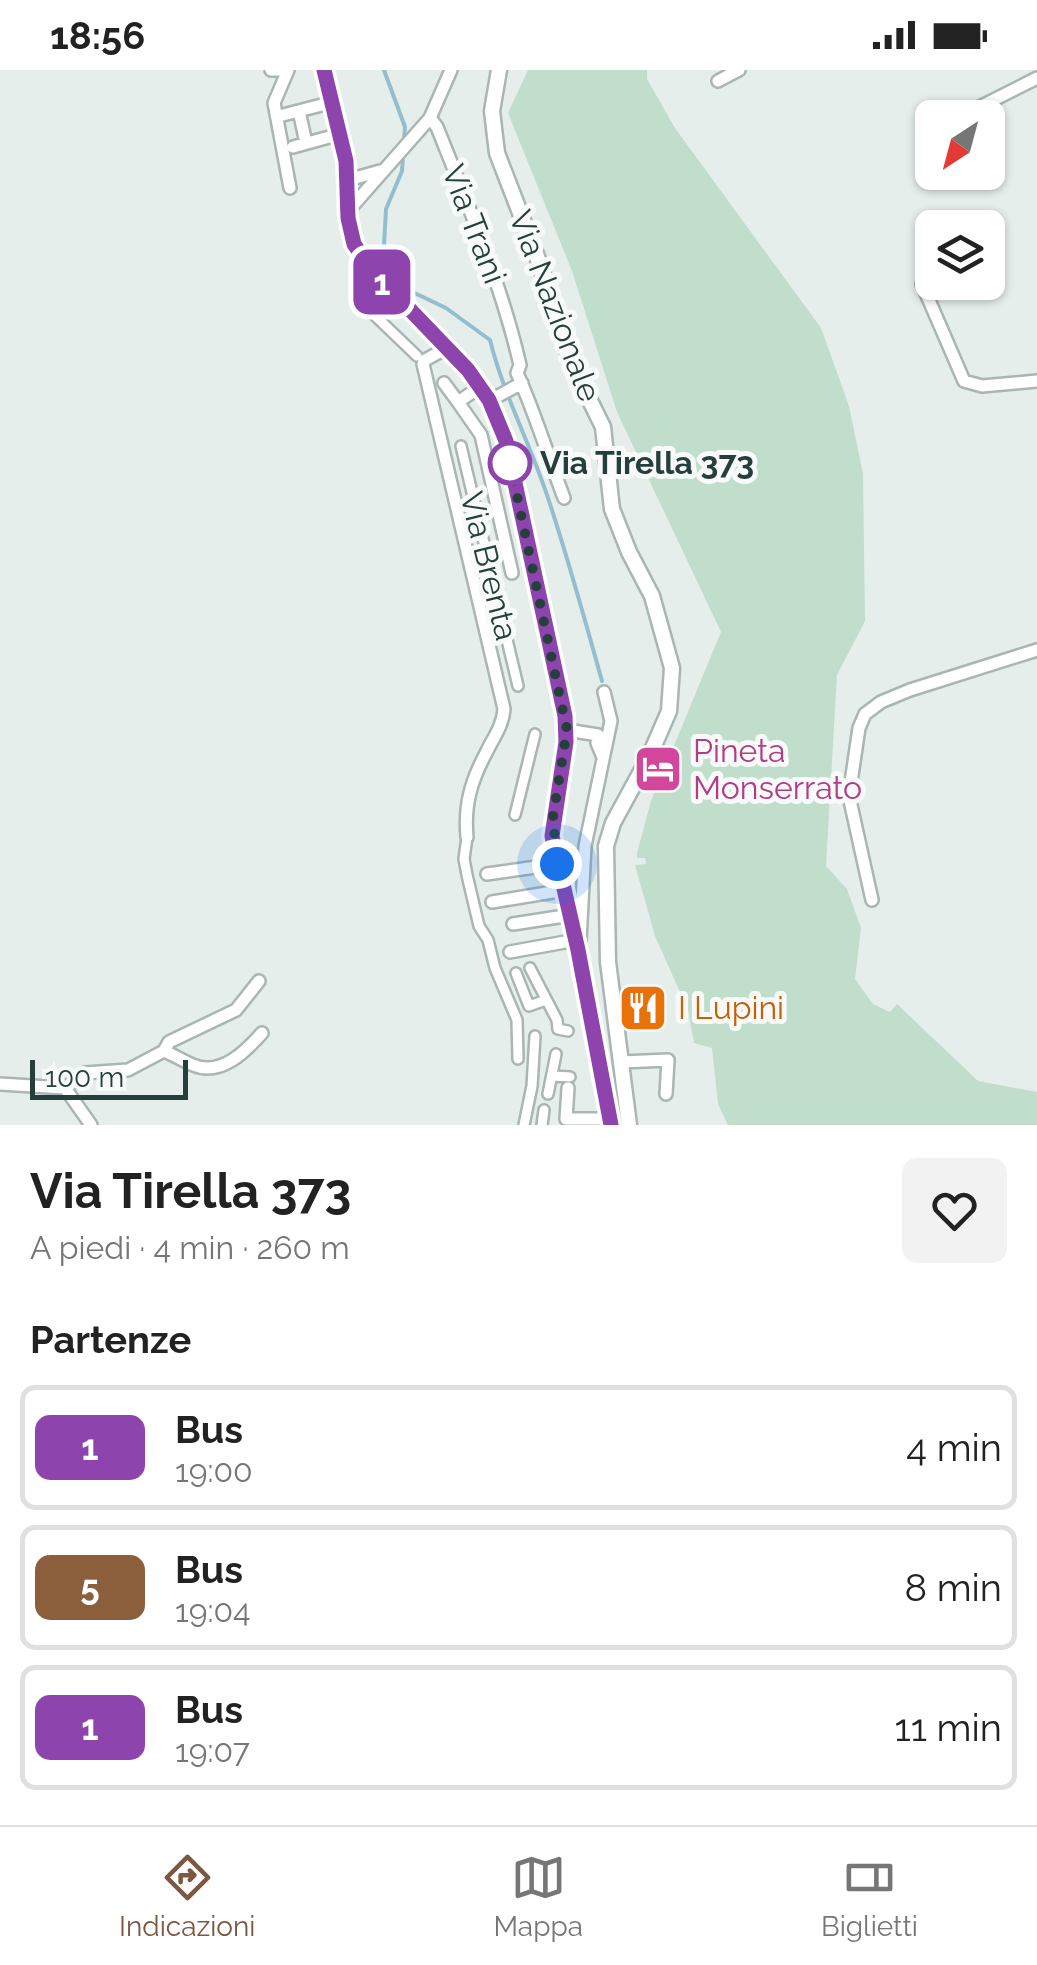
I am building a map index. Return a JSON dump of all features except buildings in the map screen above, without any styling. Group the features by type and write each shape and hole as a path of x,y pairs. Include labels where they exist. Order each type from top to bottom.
{"street":[{"path":"271,70 288,70 274,103 290,188"},
{"path":"324,70 348,180 354,244 388,288 493,398 502,431 567,730 553,817 557,864 571,915 610,1123 566,1119 569,1083 553,1076"},
{"path":"349,210 430,118 451,70"},
{"name":"Via Nazionale","path":"498,70 492,111 497,153 536,252 571,362 603,426 612,509 652,596 666,643 673,688 669,711 650,755 608,834 606,911 612,1001"},
{"path":"718,82 740,70"},
{"path":"994,100 1037,78"},
{"path":"283,115 333,102"},
{"path":"299,111 306,144"},
{"name":"Via Trani","path":"430,118 487,253 509,318 516,386 531,399 533,417 564,498"},
{"path":"293,147 340,134"},
{"path":"348,180 389,166"},
{"path":"388,288 368,308 417,356"},
{"path":"929,300 964,382 982,386 1037,381"},
{"path":"447,348 423,364 504,709 500,727 467,798 464,859 480,926 517,1020 518,1060"},
{"path":"444,383 481,436 512,573"},
{"path":"493,398 516,386"},
{"path":"458,402 480,387"},
{"path":"481,436 502,431"},
{"name":"Via Brenta","path":"461,446 518,686"},
{"path":"499,511 519,506"},
{"path":"872,900 848,796 859,728 865,714 881,702 910,690 1037,650"},
{"path":"577,945 584,846 610,721 604,692"},
{"path":"567,730 598,735 597,744 604,757"},
{"path":"515,815 535,734"},
{"path":"487,874 557,864"},
{"path":"492,902 564,890"},
{"path":"512,924 571,915"},
{"path":"510,952 577,945"},
{"path":"530,968 558,1029 568,1030"},
{"path":"516,972 529,1006 546,1000"},
{"path":"0,1084 65,1088 85,1072 128,1070 164,1051 169,1042 236,1010 259,982"},
{"path":"629,1125 612,1001 640,999"},
{"path":"164,1051 198,1068 218,1067 242,1055 262,1033"},
{"path":"524,1125 532,1086 535,1036"},
{"path":"548,1094 556,1054"},
{"path":"621,1062 668,1060 666,1094"},
{"path":"65,1088 91,1125"},
{"path":"542,1125 544,1110"}],"green space":[{"path":"528,70 647,70 647,79 675,128 821,328 849,406 863,474 865,621 837,675 826,866 847,889 861,928 855,979 873,1004 890,1012 897,1004 978,1081 1037,1092 1037,1125 728,1125 718,1104 712,1048 694,1043 688,1010 655,936 635,865 646,864 645,858 637,858 637,853 651,801 721,632 617,412 572,271 508,113"}],"waterway":[{"path":"384,70 405,127 404,141"},
{"path":"403,156 402,171 386,209 383,264 404,288 446,308 490,340 548,498 602,681"}],"bus line":[{"name":"1","path":"324,70 346,161 348,218 354,244 371,269 468,370 489,400 506,441 565,716 566,742 552,836 611,1125"}],"place":[{"name":"Via Tirella 373","path":"510,463"},
{"name":"Pineta Monserrato","path":"658,769"},
{"name":"I Lupini","path":"643,1008"}],"route":[{"path":"510,463 567,730 553,817 557,864"}]}
